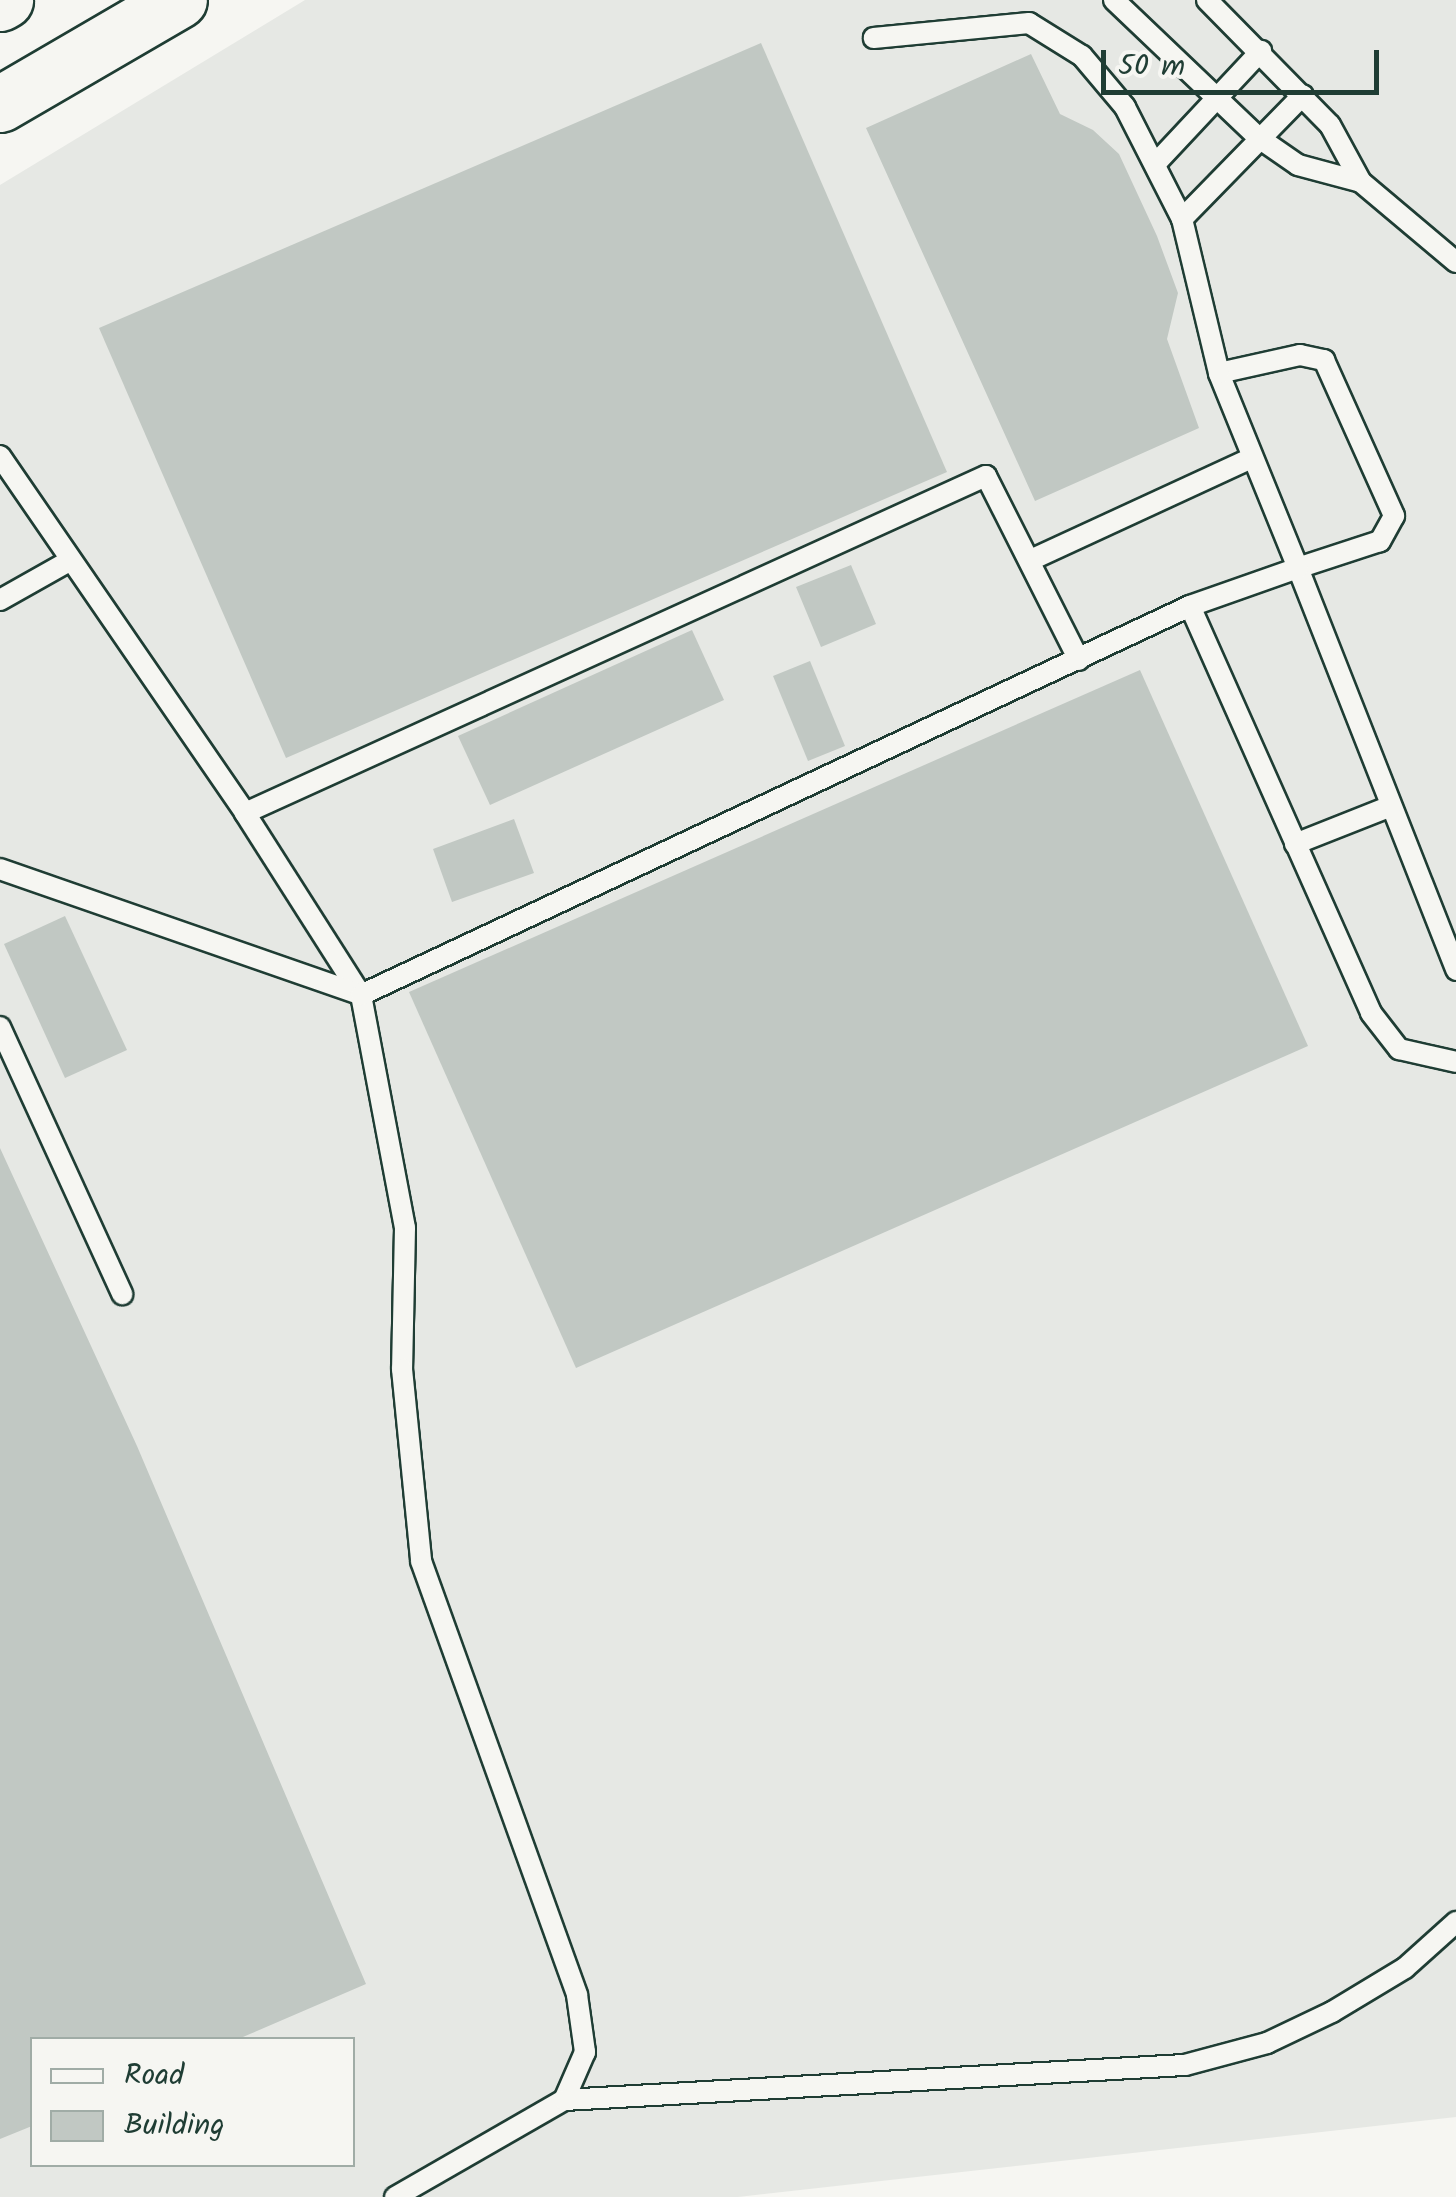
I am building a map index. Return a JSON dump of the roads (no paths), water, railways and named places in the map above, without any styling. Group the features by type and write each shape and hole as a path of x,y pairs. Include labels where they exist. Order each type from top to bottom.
{"main road":[{"path":"0,104 179,0"}],"lane":[{"path":"1114,0 1260,138 1298,165 1360,182"},
{"path":"1207,0 1330,125 1360,182 1456,262"},
{"path":"874,38 1029,23 1082,56 1158,161 1182,218 1218,373 1249,459 1298,568 1456,970"},
{"path":"1158,161 1220,100 1261,51"},
{"path":"1182,218 1303,95"},
{"path":"0,869 361,995 1190,606 1380,541 1394,516 1324,360 1300,354 1218,373"},
{"path":"0,456 246,813 361,995 404,1228 402,1369 421,1561 577,1995 585,2052 564,2100"},
{"path":"1033,559 1249,459"},
{"path":"246,813 986,476 1033,559 1079,660"},
{"path":"0,600 71,560"},
{"path":"1190,606 1388,1040 1456,1062"},
{"path":"1296,844 1391,806"},
{"path":"0,1027 122,1294"},
{"path":"394,2197 564,2100 1185,2065 1267,2043 1332,2012 1404,1968 1456,1922"}]}
